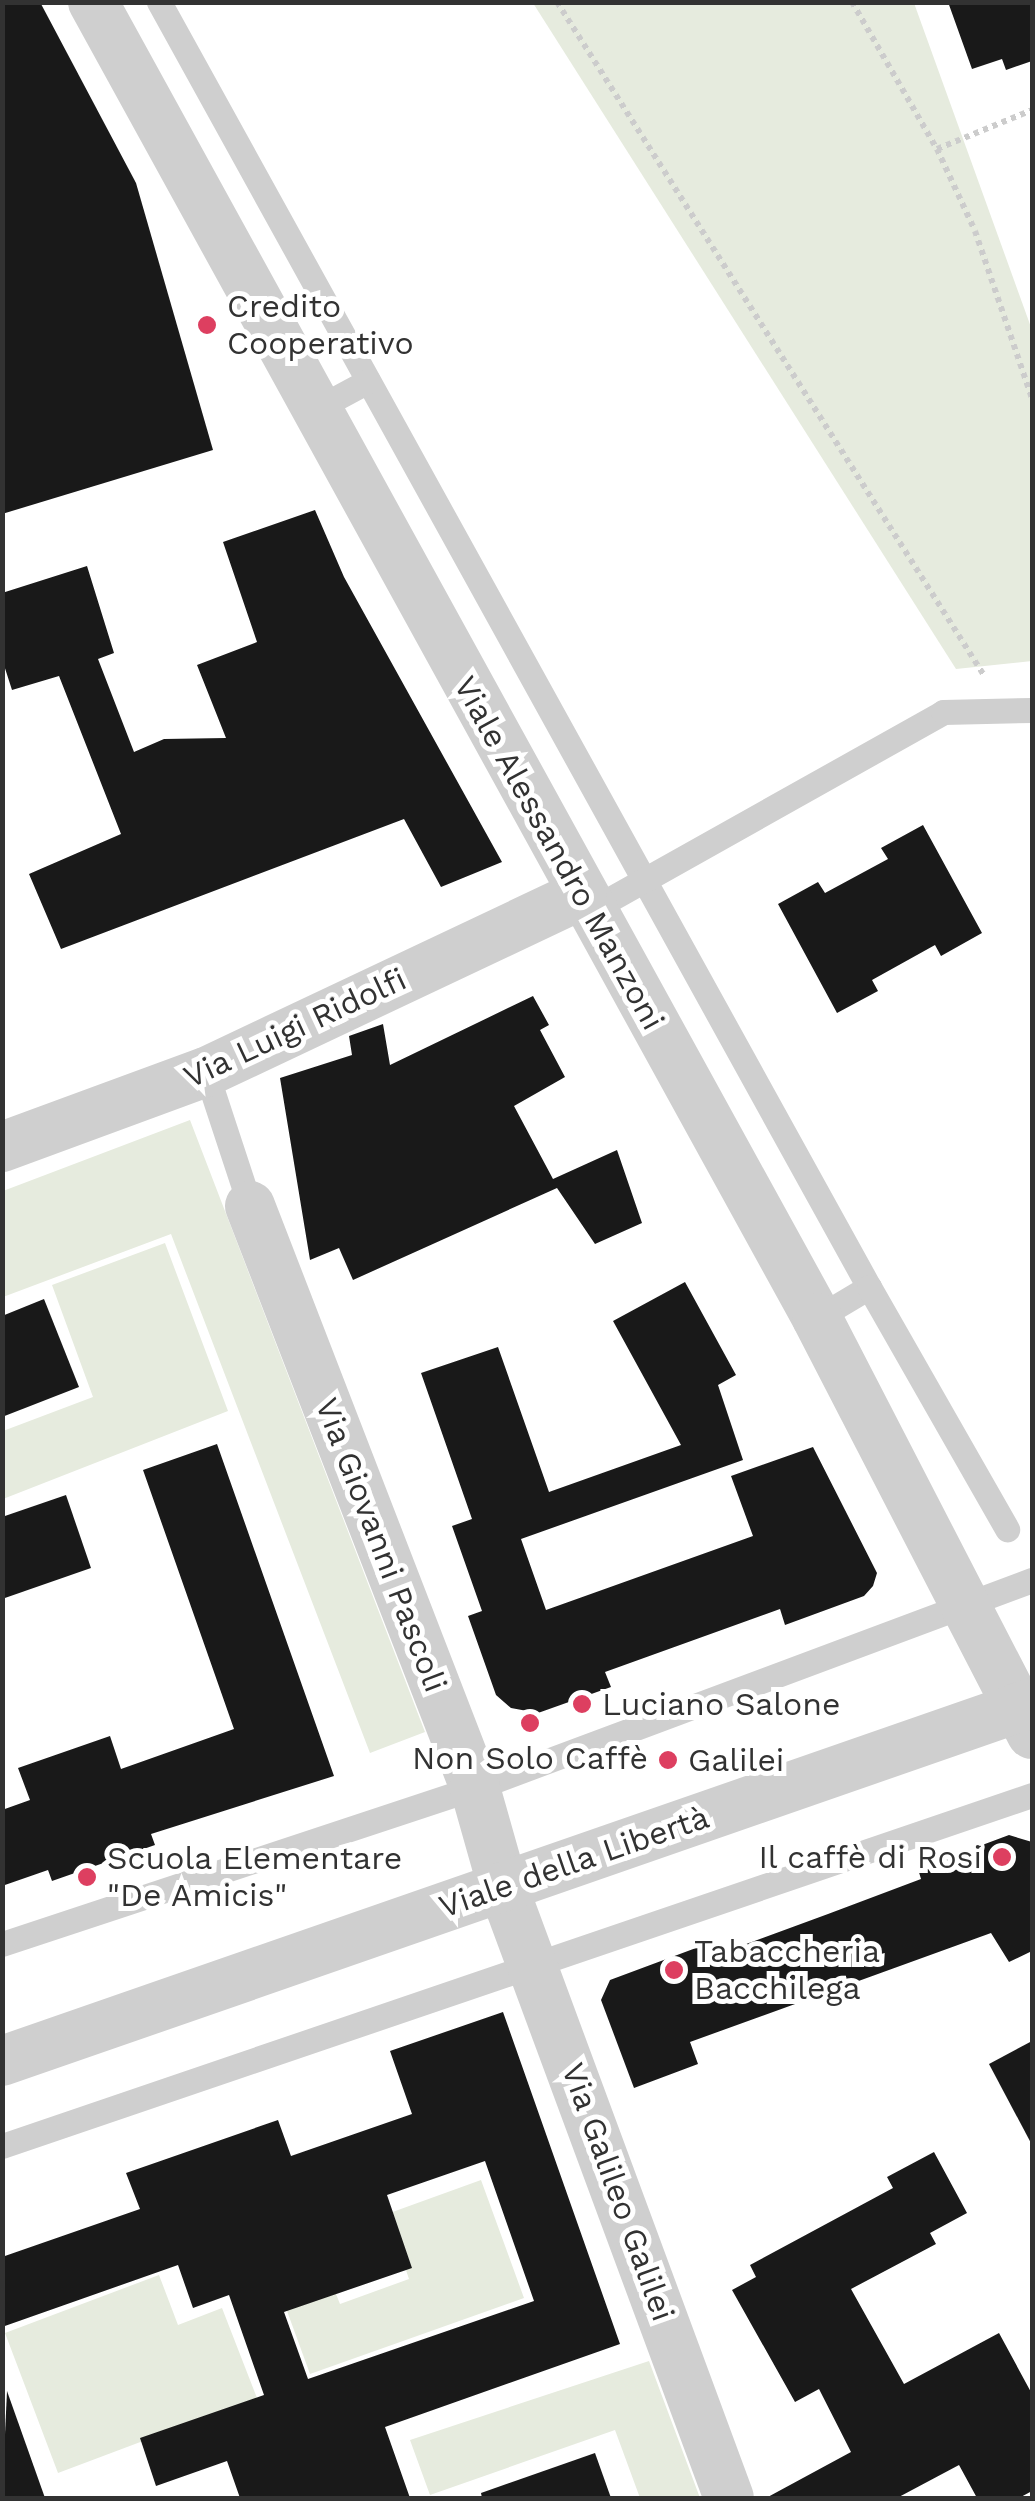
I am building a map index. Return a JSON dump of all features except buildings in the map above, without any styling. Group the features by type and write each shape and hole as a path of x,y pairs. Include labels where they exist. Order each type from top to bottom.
{"street":[{"name":"Viale Alessandro Manzoni","path":"94,2 585,903 817,1318 1027,1715"},
{"name":"Via Luigi Ridolfi","path":"2,1147 206,1072 585,903"},
{"name":"Via Giovanni Pascoli","path":"250,1206 474,1788 503,1887"},
{"name":"Viale della Libertà","path":"2,2061 503,1887 1027,1715"},
{"name":"Via Galileo Galilei","path":"503,1887 534,1960 729,2498"}],"lane":[{"path":"159,2 642,881 1007,1529"},
{"path":"316,409 368,381"},
{"path":"585,903 642,881 943,712 1032,710"},
{"path":"206,1072 250,1206"},
{"path":"817,1318 869,1286"},
{"path":"2,1944 474,1788 964,1602 1032,1580"},
{"path":"2,2146 534,1960 1032,1795"}],"path":[{"path":"557,2 992,687"},
{"path":"852,2 937,148 975,231 1032,398"},
{"path":"937,148 1032,110"}],"shaded area":[{"path":"533,3 914,3 1032,330 1032,661 956,669"},
{"path":"190,1120 425,1732 370,1753 171,1234 3,1297 3,1191"},
{"path":"165,1243 228,1411 3,1499 3,1431 93,1397 52,1285"},
{"path":"481,2180 524,2298 310,2374 275,2278 323,2261 340,2304 409,2279 387,2214"},
{"path":"159,2275 178,2325 222,2308 257,2398 58,2473 5,2333"},
{"path":"649,2361 700,2498 640,2498 615,2430 430,2495 410,2440"}],"place":[{"name":"Credito Cooperativo","path":"207,325"},
{"name":"Luciano Salone","path":"582,1704"},
{"name":"Non Solo Caffè","path":"530,1723"},
{"name":"Galilei","path":"668,1760"},
{"name":"Il caffè di Rosi","path":"1002,1857"},
{"name":"Scuola Elementare \"De Amicis\"","path":"87,1877"},
{"name":"Tabaccheria Bacchilega","path":"674,1970"}]}
